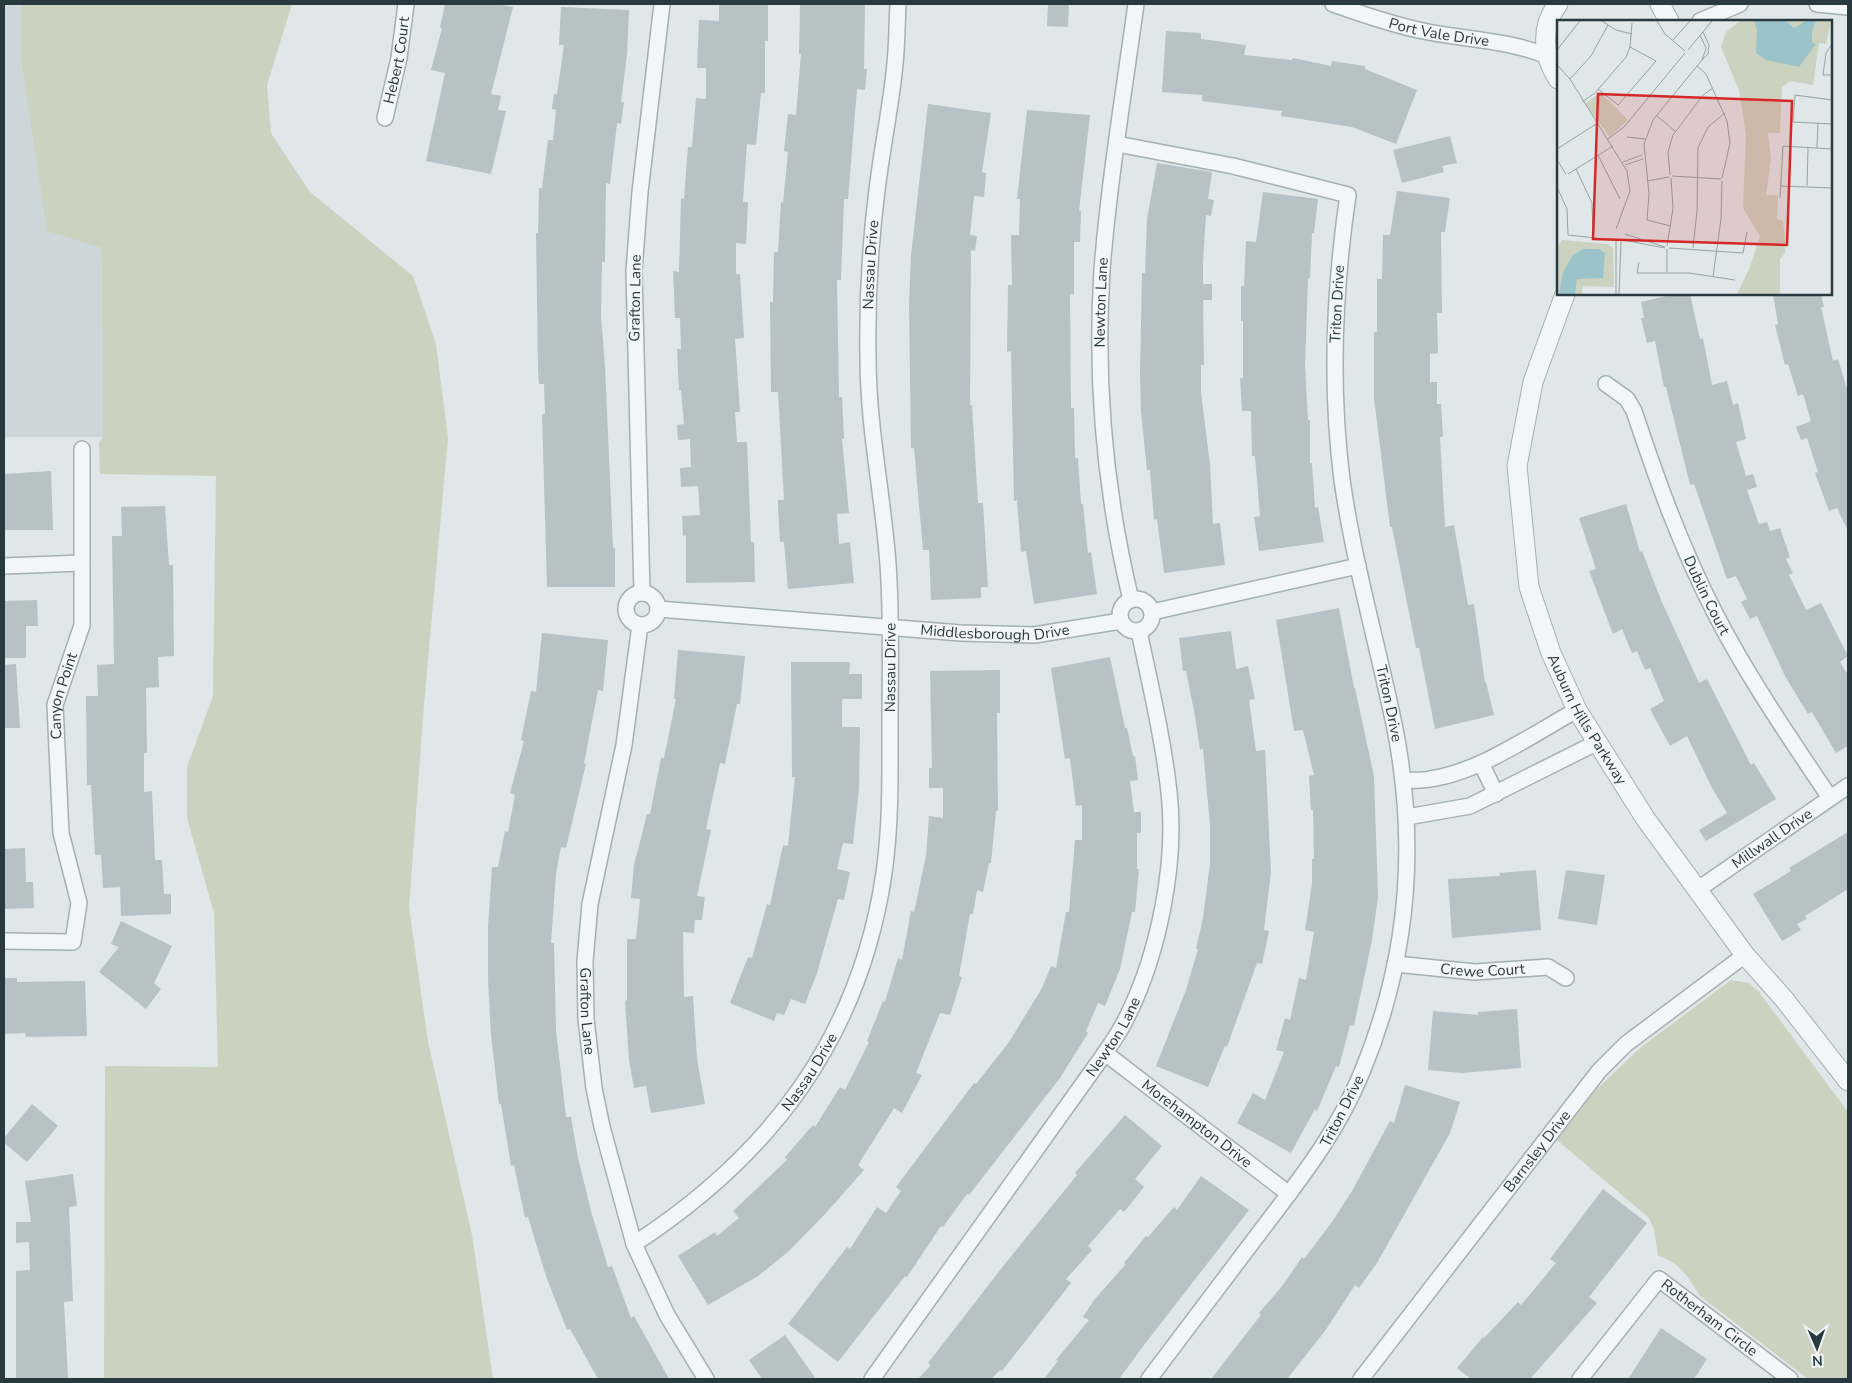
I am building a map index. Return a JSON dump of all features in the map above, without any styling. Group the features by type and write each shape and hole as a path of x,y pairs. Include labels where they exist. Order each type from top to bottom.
{"street":[{"name":"Hebert Court","path":"385,118 399,58 406,4"},
{"name":"Grafton Lane","path":"642,593 634,271 640,192 662,4"},
{"name":"Nassau Drive","path":"634,1244 706,1192 752,1149 773,1125 818,1061 853,990 874,923 886,853 889,806 891,628 888,563 869,409 868,355 871,248 876,194 895,65 898,4"},
{"name":"Newton Lane","path":"1131,600 1118,546 1111,500 1103,427 1100,363 1102,272 1136,4"},
{"name":"Port Vale Drive","path":"1333,4 1368,16 1427,32 1521,46 1547,56"},
{"path":"1557,77 1547,56 1546,30 1558,4"},
{"path":"1660,4 1668,20"},
{"path":"1702,20 1740,4"},
{"path":"1817,4 1848,7"},
{"name":"Triton Drive","path":"1117,144 1233,166 1348,195 1337,276 1335,383 1342,481 1358,566 1395,729 1407,817 1407,894 1395,964 1375,1036 1349,1101 1323,1149 1149,1379"},
{"name":"Auburn Hills Parkway","path":"1565,295 1533,382 1516,466 1529,587 1552,653 1577,710 1596,743 1645,818 1745,955 1784,998 1848,1081"},
{"name":"Dublin Court","path":"1606,384 1627,399 1634,410 1662,491 1696,573 1732,645 1756,687 1830,798"},
{"name":"Canyon Point","path":"4,941 73,942 79,903 60,833 55,705 82,625 82,449"},
{"path":"4,566 82,563"},
{"path":"1152,612 1358,566"},
{"path":"642,593 653,597 658,610 653,621 640,625 630,619 626,610 629,600 642,593"},
{"path":"1131,600 1142,600 1152,612 1150,622 1139,631 1126,628 1121,621 1122,606 1131,600"},
{"name":"Middlesborough Drive","path":"658,610 891,628 1034,635 1121,621"},
{"name":"Grafton Lane","path":"640,625 624,745 590,904 585,962 586,1019 594,1088 612,1166 634,1244 667,1315 706,1379"},
{"name":"Newton Lane","path":"872,1379 1105,1053 1127,1017 1152,948 1163,906 1171,854 1169,792 1139,631"},
{"path":"1403,780 1430,779 1481,763 1577,710"},
{"path":"1407,817 1470,806 1596,743"},
{"path":"1481,763 1496,794"},
{"name":"Millwall Drive","path":"1697,890 1848,786"},
{"name":"Barnsley Drive","path":"1361,1379 1599,1071 1626,1044 1745,955"},
{"name":"Crewe Court","path":"1395,964 1476,972 1548,967 1566,978"},
{"name":"Morehampton Drive","path":"1105,1053 1289,1194"},
{"name":"Rotherham Circle","path":"1580,1379 1660,1279 1790,1379"}],"shaded area":[{"path":"4,4 22,4 22,66 102,248 103,437 4,437"}],"green space":[{"path":"22,4 292,4 267,85 271,133 310,192 413,276 436,344 448,438 424,705 409,907 428,1042 472,1235 493,1379 104,1379 105,1066 218,1067 214,913 187,818 187,767 213,696 216,476 100,474 99,442 103,437 102,248 47,231 22,66"},
{"path":"1731,980 1749,983 1759,992 1848,1112 1848,1379 1808,1379 1700,1296 1678,1266 1658,1256 1654,1229 1649,1218 1557,1140 1597,1089 1640,1048"}],"building":[{"path":"445,4 496,4 513,7 491,94 501,96 498,110 506,111 491,174 426,161 445,73 431,70 442,28 440,28"},
{"path":"719,4 768,4 768,41 765,41 765,93 761,93 756,145 747,144 743,202 748,202 746,244 736,243 736,274 740,274 744,338 735,339 740,412 735,412 737,442 747,442 751,542 754,542 755,582 686,583 686,535 683,536 682,516 700,515 698,486 681,487 680,468 691,467 690,439 678,440 677,425 684,424 681,390 679,391 677,349 681,349 680,318 675,318 673,271 679,272 681,198 684,199 688,147 692,147 696,98 706,99 706,68 697,68 699,20 719,21"},
{"path":"800,4 865,4 864,69 867,69 865,90 857,89 848,199 844,199 841,280 837,280 839,397 842,397 844,439 842,439 849,513 837,514 839,544 850,542 854,583 788,589 784,542 780,542 778,500 784,500 778,392 771,392 770,302 773,302 774,252 778,252 781,202 783,203 788,152 784,151 788,114 796,115 801,54 799,54"},
{"path":"1048,4 1069,4 1068,27 1047,26"},
{"path":"561,7 629,10 627,54 621,102 624,102 621,124 617,123 610,184 606,183 605,262 602,262 601,316 613,548 615,548 615,587 547,587 542,414 545,414 544,384 539,384 538,369 536,233 538,233 539,188 542,188 548,140 553,140 556,110 552,109 554,94 557,94 564,45 559,45"},
{"path":"1166,31 1201,33 1201,39 1246,45 1244,55 1292,60 1293,58 1331,66 1332,61 1365,66 1365,69 1417,90 1396,144 1352,127 1281,116 1282,111 1202,101 1202,95 1162,92"},
{"path":"928,104 991,113 982,172 986,173 984,197 974,196 970,235 977,236 975,251 971,250 970,405 972,405 978,503 983,503 988,587 981,587 981,598 931,600 929,550 923,550 914,448 911,448 909,305 911,256"},
{"path":"1027,110 1090,115 1079,211 1081,211 1080,242 1074,242 1074,294 1070,294 1071,408 1074,408 1075,458 1078,458 1081,504 1083,504 1088,553 1091,552 1097,594 1034,604 1026,551 1021,552 1017,500 1014,501 1011,351 1007,352 1008,285 1012,285 1011,235 1019,235 1020,199 1017,199"},
{"path":"1450,136 1457,163 1442,166 1444,172 1402,183 1393,150"},
{"path":"1157,163 1212,172 1208,199 1214,200 1211,216 1206,215 1203,284 1212,284 1212,300 1203,300 1204,365 1201,365 1201,393 1210,464 1213,524 1220,523 1225,565 1164,573 1157,519 1154,520 1150,470 1147,470 1141,411 1140,374 1142,273 1145,273 1147,219"},
{"path":"1397,191 1450,198 1445,232 1441,232 1442,313 1437,313 1438,353 1430,354 1430,382 1437,382 1437,404 1441,404 1443,437 1440,437 1445,527 1454,525 1468,605 1474,604 1485,683 1494,715 1435,729 1419,648 1416,648 1392,527 1390,527 1374,398 1374,332 1377,332 1377,279 1382,279 1383,235 1390,235"},
{"path":"1263,192 1318,199 1314,233 1312,233 1310,278 1308,278 1305,366 1308,420 1310,420 1310,463 1312,463 1315,508 1318,507 1324,542 1259,551 1254,517 1260,516 1255,456 1252,456 1251,411 1242,411 1240,378 1243,378 1241,286 1244,286 1246,241 1256,242"},
{"path":"1671,295 1690,295 1700,339 1703,338 1712,385 1727,381 1733,405 1738,403 1746,439 1736,442 1746,476 1753,474 1757,487 1747,490 1759,524 1767,522 1770,531 1780,528 1790,557 1786,559 1793,573 1789,575 1806,610 1821,603 1848,656 1840,662 1848,675 1848,746 1836,753 1812,712 1808,714 1786,678 1757,616 1750,619 1741,602 1747,599 1736,576 1727,579 1694,484 1690,485 1666,387 1664,387 1655,341 1647,343 1641,318 1644,318 1641,302"},
{"path":"1773,295 1821,295 1824,307 1821,307 1833,361 1838,359 1848,392 1848,531 1837,508 1829,511 1815,473 1818,472 1807,438 1801,440 1796,427 1811,421 1803,394 1798,396 1788,364 1785,365 1775,325 1778,324"},
{"path":"51,471 53,530 4,530 4,474"},
{"path":"1626,504 1640,552 1642,551 1661,600 1699,683 1707,679 1751,765 1754,763 1776,799 1706,841 1699,830 1727,813 1712,788 1687,736 1670,746 1650,709 1664,701 1650,668 1645,670 1637,651 1632,653 1622,629 1613,634 1589,571 1596,569 1579,518"},
{"path":"165,506 169,565 173,565 174,656 158,657 159,687 146,688 147,753 144,753 144,792 152,791 155,860 162,860 164,894 171,894 171,914 121,916 120,887 103,888 101,855 95,855 91,785 87,785 86,696 98,696 97,665 114,664 112,536 122,536 121,507"},
{"path":"37,600 38,626 26,626 26,658 4,658 4,601"},
{"path":"1339,608 1354,688 1374,776 1378,897 1372,940 1354,1026 1350,1025 1339,1067 1336,1066 1317,1111 1315,1109 1291,1153 1237,1123 1253,1093 1265,1100 1284,1052 1276,1050 1285,1018 1290,1020 1299,978 1306,980 1314,932 1305,930 1312,884 1312,859 1314,859 1313,810 1311,810 1309,776 1314,775 1303,730 1294,731 1276,620"},
{"path":"1231,631 1236,669 1248,666 1255,699 1249,700 1256,751 1265,750 1271,872 1264,930 1269,931 1262,964 1257,963 1227,1047 1225,1046 1208,1087 1156,1066 1186,990 1198,949 1196,949 1203,918 1210,863 1210,825 1203,749 1200,750 1186,671 1183,671 1179,638"},
{"path":"542,633 608,640 603,691 598,690 584,763 586,764 566,848 561,847 556,874 551,943 554,943 556,1030 566,1117 571,1117 578,1158 591,1211 608,1267 612,1266 631,1318 634,1316 669,1379 598,1379 570,1329 567,1330 546,1276 528,1217 525,1218 514,1165 511,1166 501,1104 499,1104 491,1035 488,979 488,927 492,867 498,867 505,831 508,832 515,795 510,793 524,741 521,740 531,691 536,692"},
{"path":"678,650 745,656 740,704 737,704 725,764 720,763 706,829 711,830 697,896 705,897 702,920 695,920 694,933 683,932 684,997 693,996 697,1059 705,1104 651,1113 646,1086 634,1088 629,1060 625,1001 627,1000 627,939 636,939 640,899 631,898 634,865 647,814 650,814 661,758 664,758 676,699 674,699"},
{"path":"1110,657 1125,728 1127,728 1133,756 1135,756 1138,780 1130,781 1134,812 1141,812 1141,833 1137,833 1137,869 1139,869 1135,912 1132,912 1120,969 1105,1006 1098,1003 1086,1031 1088,1033 1060,1078 969,1195 967,1194 943,1227 941,1226 907,1277 905,1276 838,1362 788,1324 847,1247 850,1249 877,1207 886,1213 901,1191 896,1187 974,1083 976,1084 1009,1042 1042,988 1051,966 1056,968 1066,912 1069,912 1075,840 1082,840 1082,805 1076,806 1070,758 1065,759 1051,668"},
{"path":"791,662 850,662 849,674 862,674 862,699 842,699 842,727 860,727 859,788 853,844 843,843 837,869 850,872 844,900 838,899 817,973 805,1004 791,999 784,1015 777,1013 774,1021 730,1003 748,957 752,958 767,904 770,905 783,845 788,846 795,777 792,777"},
{"path":"16,664 20,728 4,728 4,665"},
{"path":"1000,670 1000,713 997,713 998,811 996,811 991,863 989,863 983,892 977,890 973,914 970,914 959,976 962,977 950,1015 940,1013 916,1073 922,1075 902,1113 894,1108 858,1165 864,1170 789,1251 758,1276 708,1305 678,1256 715,1232 717,1236 739,1218 733,1211 787,1160 785,1157 813,1125 815,1127 840,1087 845,1090 869,1042 867,1041 883,1001 885,1002 898,958 902,960 911,911 914,912 926,856 929,816 943,818 943,788 929,788 929,768 932,768 930,671"},
{"path":"1848,832 1848,889 1805,916 1807,919 1797,924 1801,930 1782,941 1753,894 1791,871 1789,868"},
{"path":"25,848 26,882 33,882 34,908 4,909 4,849"},
{"path":"1536,870 1541,930 1452,938 1448,879 1500,876 1499,873"},
{"path":"1566,870 1605,875 1597,925 1558,919"},
{"path":"121,921 172,946 154,983 161,989 146,1009 99,972 119,947 111,944"},
{"path":"4,978 17,978 17,982 85,981 87,1036 26,1037 25,1033 4,1034"},
{"path":"1517,1009 1521,1068 1462,1073 1428,1070 1433,1011 1478,1015 1478,1012"},
{"path":"1405,1085 1460,1102 1450,1133 1377,1263 1359,1288 1355,1285 1325,1331 1287,1379 1211,1379 1261,1315 1259,1313 1283,1285 1302,1257 1304,1259 1332,1222 1352,1191 1390,1121 1394,1123"},
{"path":"32,1104 58,1126 27,1162 4,1143 4,1138"},
{"path":"1125,1115 1162,1146 1135,1179 1144,1187 1124,1212 1120,1209 1088,1246 1092,1250 1066,1279 1071,1283 1002,1371 1000,1370 991,1379 918,1379 931,1365 928,1363 1004,1265 1077,1175 1075,1173"},
{"path":"73,1174 77,1206 69,1207 73,1301 64,1302 68,1379 16,1379 16,1271 30,1270 29,1242 16,1243 16,1222 31,1222 25,1181"},
{"path":"1201,1176 1249,1210 1119,1379 1044,1379 1058,1361 1056,1360 1089,1320 1083,1317 1094,1300 1126,1264 1124,1263 1146,1236 1148,1237 1174,1207 1177,1210"},
{"path":"1603,1189 1647,1223 1589,1297 1597,1303 1530,1379 1471,1379 1457,1368 1483,1337 1518,1302 1521,1305 1556,1263 1550,1259"},
{"path":"1661,1328 1707,1359 1694,1379 1628,1379"},
{"path":"785,1335 816,1379 762,1379 749,1360"}]}
